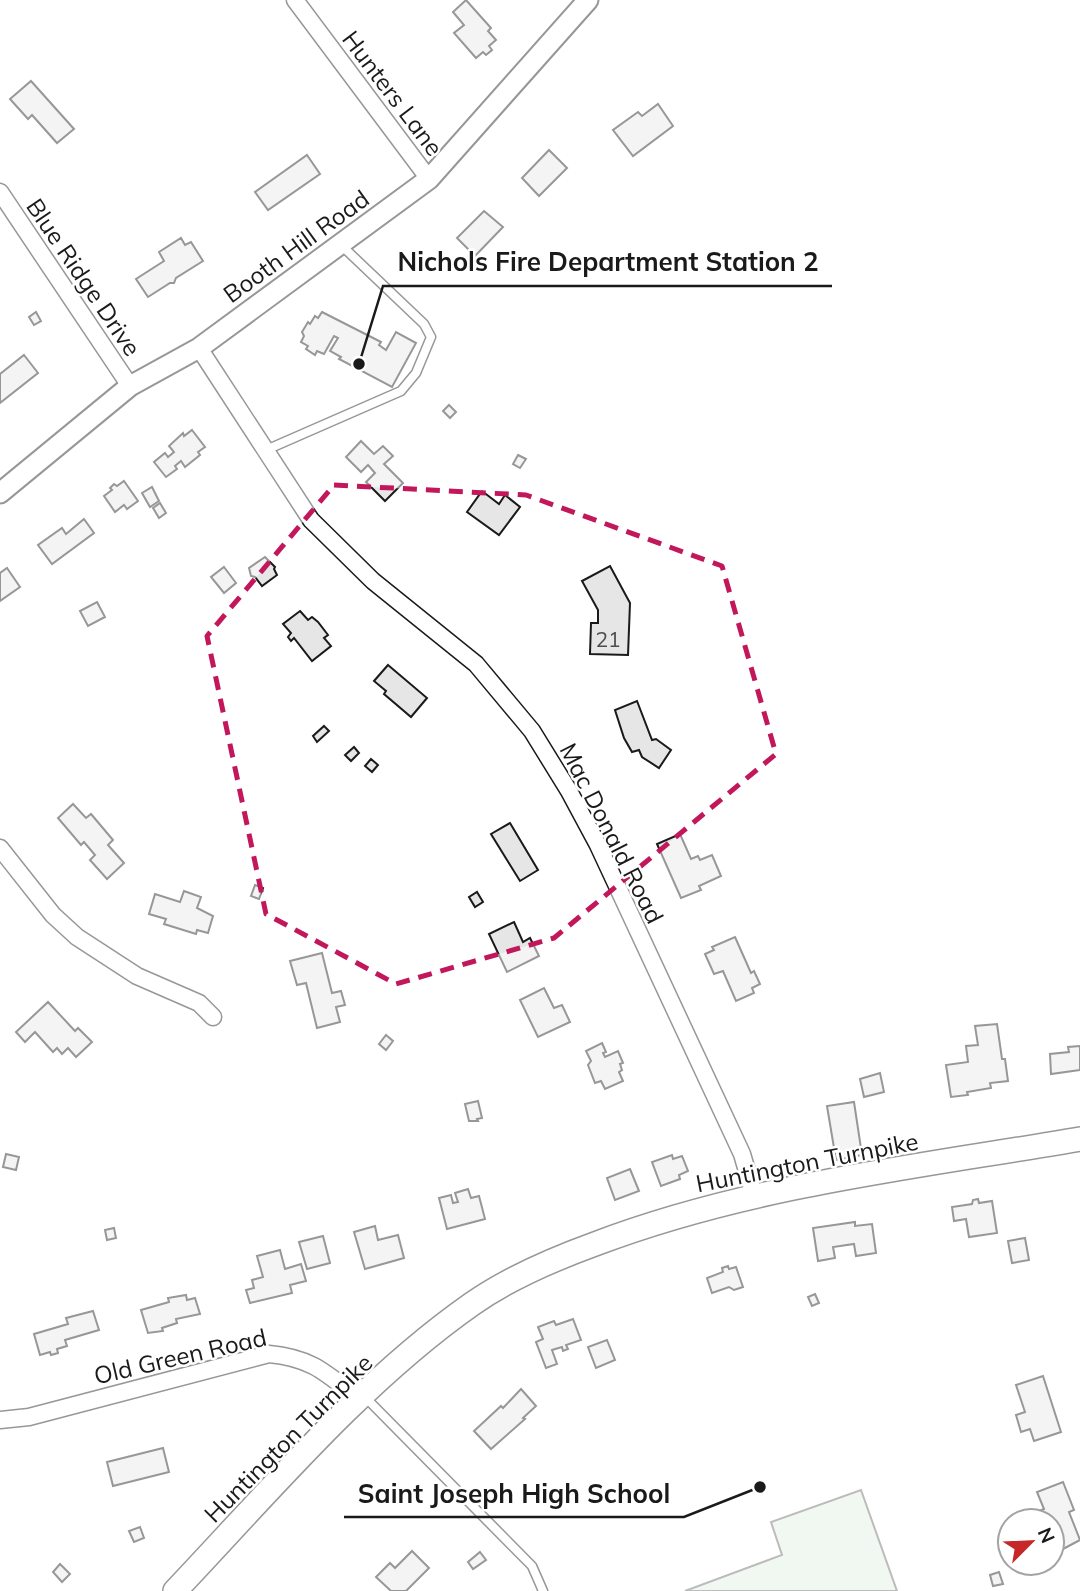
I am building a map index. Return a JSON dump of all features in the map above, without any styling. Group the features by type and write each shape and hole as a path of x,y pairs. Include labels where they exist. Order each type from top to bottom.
{"main road":[{"name":"Huntington Turnpike","path":"175,1591 361,1397 436,1331 473,1303 517,1276 645,1225 754,1195 1080,1139"}],"street":[{"name":"Hunters Lane","path":"295,0 429,179"},
{"name":"Booth Hill Road","path":"0,494 130,386 199,348 429,179 588,0"},
{"name":"Blue Ridge Drive","path":"0,192 130,386"},
{"name":"Mac Donald Road","path":"199,348 311,520 373,581 476,664 537,739 598,845 742,1154 754,1195"},
{"path":"0,848 53,915 77,937 137,976 198,1003 213,1017"},
{"name":"Old Green Road","path":"0,1420 29,1417 269,1354 303,1359 361,1397"}],"lane":[{"path":"266,450 401,391 416,373 431,337 425,324 340,244"},
{"path":"361,1397 533,1566 543,1591"}],"highlighted area":[{"path":"334,485 526,495 722,566 776,754 554,938 396,984 266,914 207,636"}],"green space":[{"path":"861,1490 897,1591 685,1591 782,1555 771,1522"}],"building":[{"path":"466,0 491,28 488,31 496,40 489,46 492,50 486,55 483,52 476,58 454,33 464,25 453,12"},
{"path":"31,81 74,129 57,143 32,115 28,119 10,99"},
{"path":"658,104 673,126 633,156 613,130 638,112 642,116"},
{"path":"549,150 567,168 539,196 522,178"},
{"path":"307,155 320,174 268,210 255,192"},
{"path":"484,211 503,227 475,256 457,238"},
{"path":"181,238 185,245 191,242 203,261 176,278 174,283 148,297 136,279 164,261 159,252"},
{"path":"36,312 41,321 34,325 29,317"},
{"path":"322,312 381,342 379,345 386,350 396,332 416,343 392,387 339,359 341,357 330,351 338,338 334,336 324,354 317,351 315,355 306,349 308,346 301,342 304,336 302,332 308,322 310,324 315,316 318,318"},
{"path":"24,355 38,373 0,403 0,374"},
{"path":"449,405 456,412 450,418 443,411"},
{"path":"192,430 205,447 198,452 200,455 185,467 181,461 175,466 177,469 166,477 154,462 165,453 168,457 174,452 169,446 183,433 184,436"},
{"path":"361,441 374,454 383,446 393,456 384,464 403,483 385,501 366,482 375,473 368,465 361,472 346,457"},
{"path":"518,455 526,459 520,468 513,464"},
{"path":"124,481 138,501 127,509 124,505 115,512 104,496 112,490 110,488 114,484 117,486"},
{"path":"152,487 159,501 150,507 142,493"},
{"path":"482,491 499,504 505,495 520,507 499,535 467,512"},
{"path":"160,503 166,513 159,518 153,508"},
{"path":"84,519 94,533 52,564 38,545 62,528 66,534"},
{"path":"265,557 275,567 277,575 262,586 251,576 249,568"},
{"path":"610,566 630,603 628,655 590,654 591,623 598,623 598,610 582,581"},
{"path":"224,567 236,583 224,593 211,577"},
{"path":"7,568 20,587 0,601 0,573"},
{"path":"97,602 105,617 88,626 80,611"},
{"path":"300,611 308,620 312,617 318,622 328,635 324,638 331,646 312,661 294,638 291,641 288,637 291,633 283,624"},
{"path":"388,665 427,698 411,717 384,694 386,691 374,681"},
{"path":"637,701 652,740 656,739 671,750 659,768 642,757 639,750 632,752 624,738 615,710"},
{"path":"324,726 329,731 317,742 313,736"},
{"path":"354,747 359,753 351,761 345,755"},
{"path":"371,759 378,765 372,772 365,766"},
{"path":"73,804 86,818 91,814 113,840 108,845 124,863 107,879 90,860 95,855 84,842 81,845 58,818"},
{"path":"510,823 538,870 520,881 491,834"},
{"path":"680,834 691,859 698,856 700,860 712,855 721,876 699,886 701,890 681,898 657,844"},
{"path":"255,885 263,888 259,899 251,896"},
{"path":"184,891 201,897 197,908 213,916 208,933 197,930 196,934 164,924 166,919 149,914 155,894 180,902"},
{"path":"477,892 483,902 475,907 469,897"},
{"path":"514,922 523,942 530,938 539,956 507,972 489,934"},
{"path":"735,937 751,973 754,971 760,984 752,988 754,993 736,1001 723,971 714,974 705,954 714,950 712,947"},
{"path":"322,953 332,993 341,991 345,1005 336,1007 340,1022 317,1028 306,983 297,985 290,961"},
{"path":"544,988 554,1008 562,1005 570,1022 538,1037 520,1000"},
{"path":"48,1002 75,1031 78,1028 92,1042 76,1057 68,1048 62,1054 57,1048 53,1052 35,1032 25,1042 16,1032"},
{"path":"997,1024 1008,1081 990,1083 991,1088 951,1097 946,1065 968,1062 966,1046 978,1045 975,1026"},
{"path":"386,1035 393,1041 386,1050 379,1044"},
{"path":"602,1043 605,1057 618,1051 623,1063 620,1064 622,1070 619,1072 623,1081 605,1089 601,1081 595,1083 588,1065 591,1061 586,1051"},
{"path":"1080,1046 1080,1070 1051,1074 1050,1054 1069,1052 1068,1047"},
{"path":"880,1073 884,1092 864,1097 860,1079"},
{"path":"478,1101 482,1118 469,1121 465,1104"},
{"path":"854,1102 862,1155 836,1160 827,1106"},
{"path":"6,1154 19,1157 16,1170 3,1167"},
{"path":"672,1155 673,1159 682,1156 688,1171 679,1175 680,1179 661,1186 652,1162"},
{"path":"630,1169 639,1191 615,1200 607,1178"},
{"path":"468,1189 471,1198 479,1196 485,1219 447,1229 439,1198 451,1195 453,1203 458,1202 455,1193"},
{"path":"978,1199 979,1203 992,1201 997,1233 969,1237 966,1219 954,1221 952,1207 972,1204 973,1200"},
{"path":"855,1222 855,1226 872,1224 876,1253 856,1256 854,1244 833,1247 835,1258 818,1261 813,1228"},
{"path":"375,1226 378,1240 398,1235 404,1258 365,1269 354,1232"},
{"path":"114,1228 116,1238 107,1240 105,1230"},
{"path":"323,1236 330,1263 307,1269 299,1242"},
{"path":"1025,1238 1029,1260 1012,1263 1008,1241"},
{"path":"280,1250 285,1269 301,1264 306,1281 290,1285 292,1293 250,1303 246,1290 254,1288 252,1280 263,1277 257,1256"},
{"path":"728,1266 729,1269 736,1267 743,1287 734,1290 729,1287 712,1293 707,1278 723,1272 722,1268"},
{"path":"815,1294 819,1303 812,1306 808,1297"},
{"path":"186,1295 187,1300 195,1298 200,1314 176,1319 177,1323 162,1328 163,1331 148,1333 141,1310 169,1302 168,1298"},
{"path":"93,1311 99,1330 65,1340 67,1346 57,1349 58,1353 40,1355 34,1334 68,1324 66,1318"},
{"path":"573,1319 581,1340 566,1345 568,1349 563,1351 562,1347 552,1350 557,1364 546,1368 536,1342 543,1339 538,1327 554,1321 556,1325"},
{"path":"607,1340 615,1360 596,1368 588,1347"},
{"path":"1043,1376 1061,1432 1034,1441 1030,1429 1021,1432 1016,1415 1025,1412 1016,1385"},
{"path":"521,1389 536,1406 491,1449 474,1431 501,1406 503,1408"},
{"path":"163,1448 169,1472 113,1486 107,1462"},
{"path":"1063,1482 1074,1510 1069,1512 1080,1540 1066,1547 1066,1507 1043,1507 1037,1492"},
{"path":"140,1527 144,1538 134,1542 129,1531"},
{"path":"412,1551 429,1568 406,1591 391,1591 376,1577 390,1563 395,1568"},
{"path":"480,1552 486,1560 473,1569 468,1562"},
{"path":"60,1564 70,1574 62,1582 53,1572"},
{"path":"996,1573 996,1577 1001,1577 1003,1584 993,1586 990,1575"}],"place":[{"name":"Nichols Fire Department Station 2","path":"359,364"},
{"name":"Saint Joseph High School","path":"760,1487"}]}
